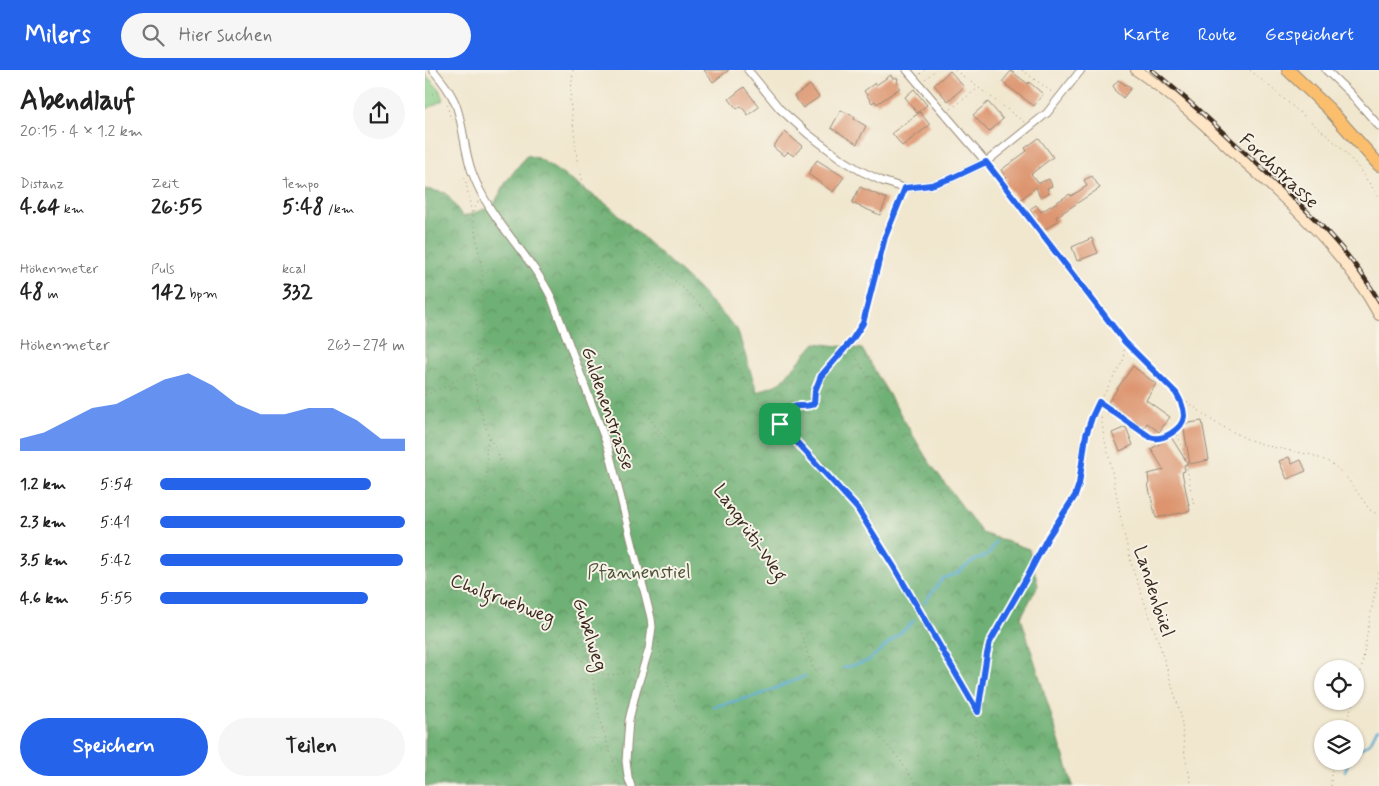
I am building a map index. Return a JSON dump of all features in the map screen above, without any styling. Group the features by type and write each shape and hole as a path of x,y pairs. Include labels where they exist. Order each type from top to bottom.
{"highway":[{"path":"1287,70 1329,108 1379,165"},
{"path":"1300,70 1342,111 1379,152"}],"main road":[{"name":"Forchstrasse","path":"1137,70 1194,115 1313,226 1344,261 1364,289 1379,315"}],"street":[{"name":"Guldenenstrasse","path":"433,70 444,84 456,106 466,154 481,194 488,207 540,276 552,298 608,447 646,598 651,627 649,649 631,708 626,749 626,769 631,786"},
{"path":"748,70 780,109 808,134 861,171 882,181 905,188 931,185 952,178 986,162 1047,113 1081,70"},
{"path":"907,70 986,162"},
{"path":"1326,70 1350,93 1379,126"}],"path":[{"path":"573,70 570,101 577,160 587,196 714,318 745,380 780,424 857,508 894,567 978,712 1017,786"},
{"path":"919,84 935,70"},
{"path":"955,70 1031,127"},
{"path":"1021,70 1060,98"},
{"path":"1250,70 1337,144 1355,163 1379,197"},
{"path":"432,94 442,90 441,87"},
{"path":"945,114 978,88"},
{"path":"446,98 452,122"},
{"path":"986,162 1125,342 1176,393 1214,422 1247,439 1272,447 1312,455 1331,463 1343,474 1370,510 1379,515"},
{"name":"Gubelweg","path":"464,173 483,275 482,338 474,379 476,392 489,437 499,459 511,478 523,490 539,501 550,516 562,582 585,646 601,725 619,777"},
{"path":"780,424 788,410 797,405 811,406 814,404 815,391 821,376 852,340 863,323 885,237 905,188"},
{"path":"472,213 481,194"},
{"name":"Langrüti-Weg","path":"568,316 731,520 757,556 792,615 800,631 812,666 819,676 846,700 880,737 899,759 917,786"},
{"path":"425,395 447,386 505,345 547,340 562,327"},
{"path":"852,340 851,350 947,504"},
{"path":"981,786 975,742 990,642 1048,537 1075,496 1079,484 1086,435 1099,402 1123,360 1125,342"},
{"path":"1099,402 1152,439 1161,438 1176,430 1182,422 1184,415 1181,401 1176,393"},
{"name":"Landenbüel","path":"1099,402 1104,437 1124,534 1133,570 1158,640 1181,715 1185,756 1192,786"},
{"path":"1176,430 1184,452 1194,507"},
{"path":"425,567 445,564 462,552 480,525 485,504 486,450 489,437"},
{"path":"1363,660 1379,572"},
{"name":"Cholgruebweg","path":"425,582 546,624 561,634 591,669"},
{"path":"651,627 658,642 669,689 679,709 696,725 746,756 774,786"},
{"path":"591,669 612,675 627,672 643,665"},
{"path":"1331,786 1332,770"}],"green space":[{"path":"425,74 439,89 443,100 425,110"},
{"name":"Pfannenstiel","path":"527,155 540,159 609,206 688,279 737,329 757,392 780,383 815,343 862,349 927,459 982,533 1029,549 1038,585 1021,617 1073,786 425,786 425,189 446,193 463,217 493,206 506,182"}],"building":[{"path":"704,70 729,70 713,82"},
{"path":"950,71 964,87 948,101 934,85"},
{"path":"1011,71 1028,84 1029,82 1043,94 1034,106 1002,82"},
{"path":"891,75 892,78 898,78 897,84 900,88 877,104 875,101 872,103 864,91"},
{"path":"1118,80 1131,88 1123,98 1114,90 1113,86"},
{"path":"810,85 819,97 803,108 794,96"},
{"path":"744,87 759,107 748,115 741,106 737,109 729,99"},
{"path":"914,89 927,105 917,113 905,97"},
{"path":"988,102 1003,119 989,132 973,115"},
{"path":"841,110 855,117 854,119 866,126 857,144 831,128"},
{"path":"920,112 930,125 902,146 892,133"},
{"path":"785,132 802,146 794,156 788,152 784,156 773,147"},
{"path":"1039,138 1053,157 1031,174 1039,183 1049,179 1052,186 1047,188 1049,193 1040,197 1036,187 1019,201 1004,182 1007,180 1001,170 1027,151 1025,148"},
{"path":"817,160 844,177 833,192 808,174"},
{"path":"1092,176 1100,188 1056,217 1058,221 1042,231 1032,218 1035,217 1030,209 1036,205 1041,212 1087,186 1084,180"},
{"path":"860,187 887,199 880,215 852,203"},
{"path":"1092,238 1098,253 1077,261 1072,247"},
{"path":"1133,366 1156,384 1146,400 1170,417 1159,432 1147,423 1143,429 1108,402"},
{"path":"1202,421 1209,460 1190,464 1183,424"},
{"path":"1126,427 1133,445 1120,451 1112,433"},
{"path":"1171,437 1188,464 1184,465 1185,471 1182,472 1190,511 1156,518 1148,484 1148,474 1164,470 1151,449"},
{"path":"1289,457 1292,464 1301,460 1306,471 1287,479 1279,461"}],"waterway":[{"path":"925,602 943,578 956,574 973,561 989,554 996,542"},
{"path":"843,668 868,661 914,621"},
{"path":"712,707 759,695 805,676"},
{"path":"1364,747 1370,743 1379,729"}],"railway":[{"path":"1152,70 1215,125 1321,226 1352,261 1379,301"}],"route":[{"path":"986,162 1125,342 1176,393 1181,401 1184,415 1182,422 1176,430 1161,438 1152,439 1099,402 1088,426 1079,484 1075,496 1041,549 990,642 978,712 894,567 857,508 780,424 788,410 797,405 811,406 814,404 815,391 821,376 857,334 863,323 885,237 905,188 931,185 952,178 986,162"}]}
